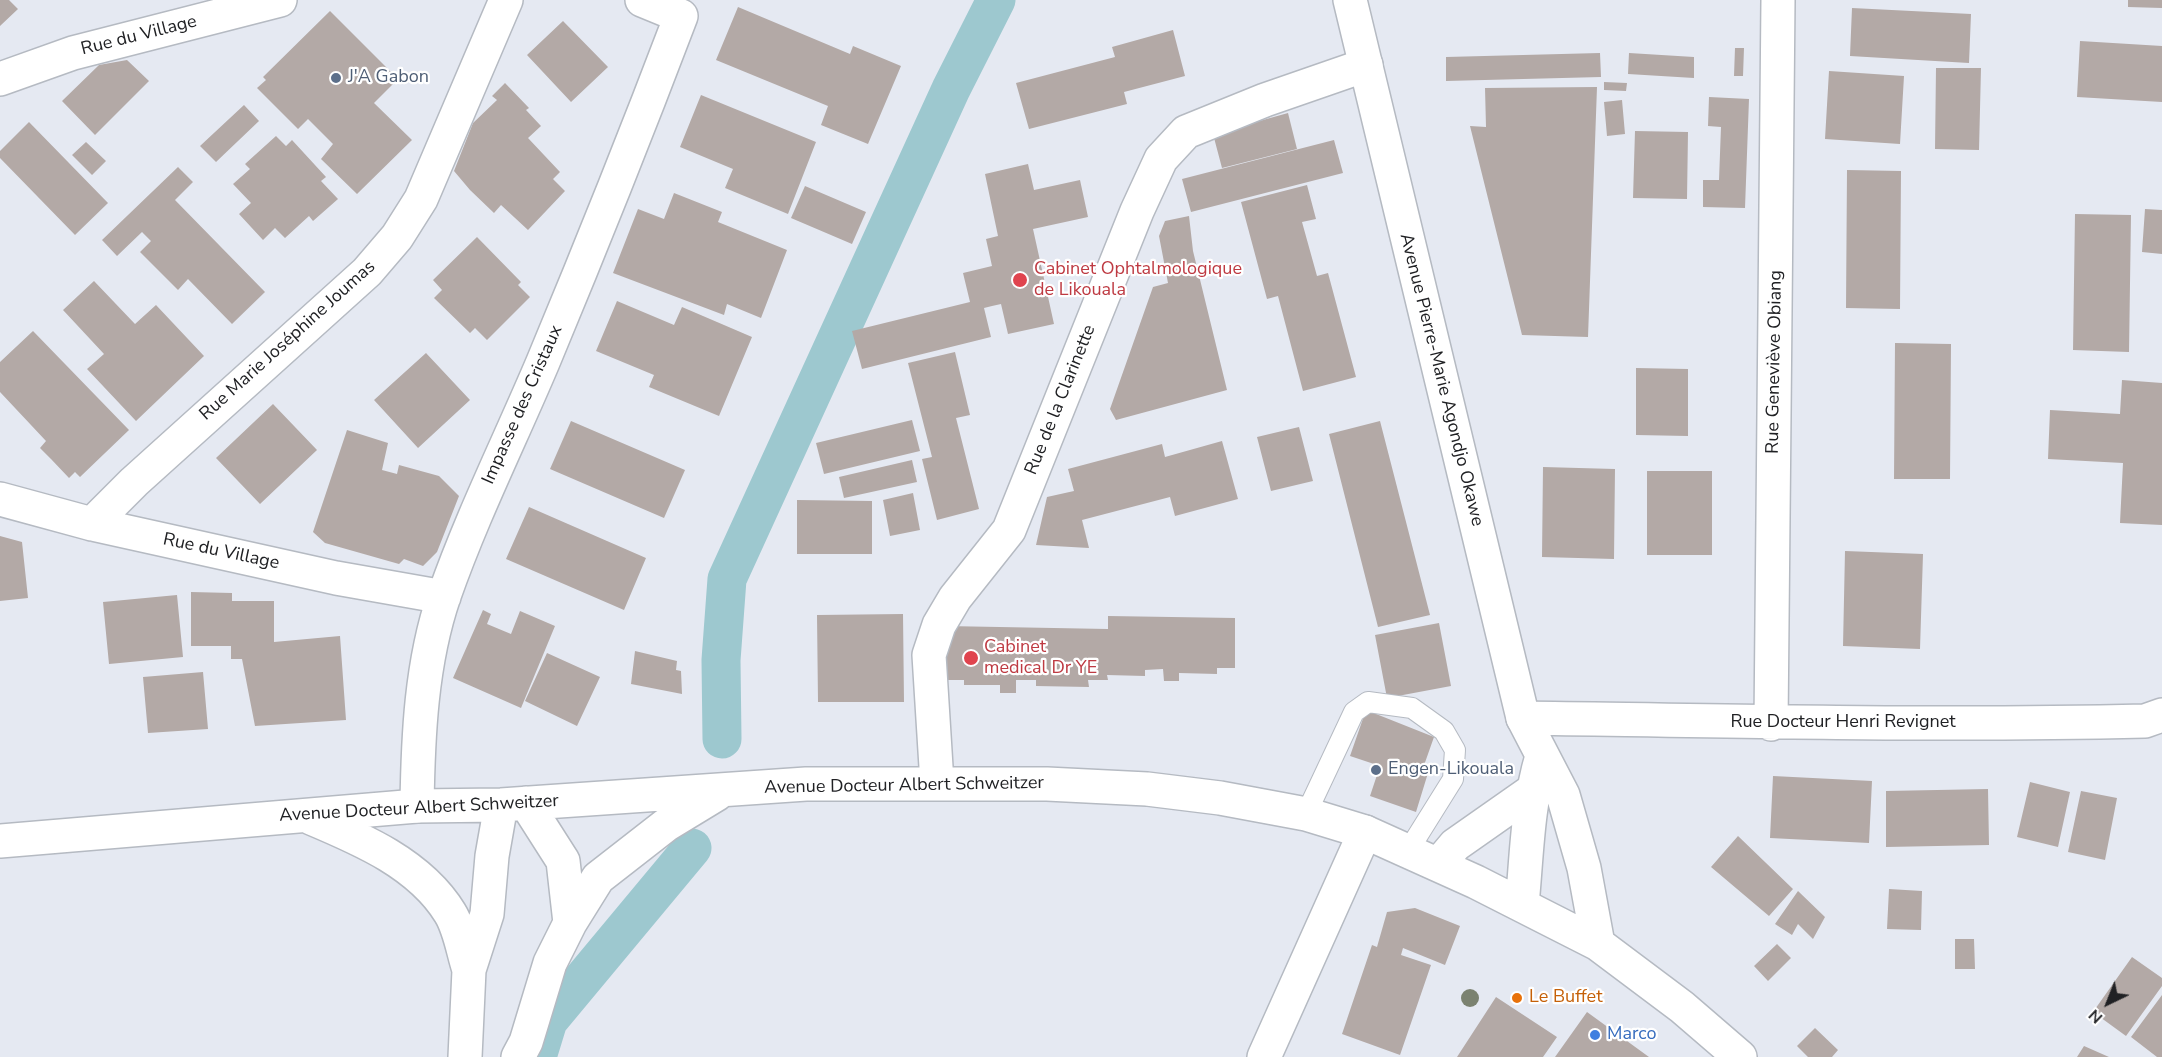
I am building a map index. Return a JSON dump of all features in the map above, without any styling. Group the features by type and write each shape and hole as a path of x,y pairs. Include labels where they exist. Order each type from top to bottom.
{"street":[{"name":"Rue du Village","path":"0,79 73,53 280,0"},
{"name":"Rue Marie Joséphine Joumas","path":"92,524 209,413 367,272 397,237 421,198 506,0"},
{"name":"Impasse des Cristaux","path":"417,807 418,752 427,667 444,597 483,499 628,158 681,16 642,0"},
{"name":"Avenue Pierre-Marie Agondjo Okawe","path":"1350,0 1523,718 1563,795 1584,868 1598,944"},
{"name":"Rue Geneviève Obiang","path":"1771,724 1778,0"},
{"name":"Rue de la Clarinette","path":"937,783 929,655 939,625 955,598 1009,530 1137,211 1161,159 1186,132 1265,100 1366,65"},
{"name":"Rue du Village","path":"0,499 92,524 336,578 444,597"},
{"name":"Rue Docteur Henri Revignet","path":"1523,718 1771,724 2145,721 2162,715"},
{"path":"1522,905 1532,791 1542,756"},
{"name":"Avenue Docteur Albert Schweitzer","path":"0,841 417,807 514,804 806,784 937,783 1147,789 1220,798 1306,814 1365,832 1439,864 1522,905 1598,944 1682,1007 1740,1057"},
{"path":"523,1052 550,963 570,922 598,878 666,825 722,791"},
{"path":"1439,864 1464,838 1532,791"},
{"path":"465,1057 469,970 487,914 492,856 514,804 564,861 570,922"},
{"path":"306,816 354,836 388,856 422,881 451,914 469,970"},
{"path":"1264,1057 1365,832"}],"lane":[{"path":"1306,814 1354,712 1368,702 1412,708 1444,731 1455,750 1453,779 1408,851"}],"building":[{"path":"0,0 9,0 18,9 0,26"},
{"path":"2128,0 2162,0 2162,8 2128,7"},
{"path":"738,7 850,54 853,46 901,66 868,144 821,125 828,106 716,60"},
{"path":"1852,8 1971,14 1969,63 1850,56"},
{"path":"330,11 398,79 374,103 412,140 357,194 321,159 333,144 308,119 298,129 257,88 266,80 263,77"},
{"path":"563,21 608,67 571,102 527,55"},
{"path":"1173,30 1185,76 1124,92 1127,104 1029,129 1016,83 1115,57 1112,47"},
{"path":"2080,41 2162,46 2162,102 2077,97"},
{"path":"1735,48 1744,48 1743,76 1734,76"},
{"path":"1600,53 1601,77 1446,81 1446,57"},
{"path":"1629,53 1694,57 1694,78 1628,74"},
{"path":"127,60 149,81 95,135 62,101 99,65"},
{"path":"1936,68 1981,68 1979,150 1935,149"},
{"path":"1829,71 1904,76 1900,144 1825,139"},
{"path":"1604,82 1627,83 1626,91 1604,90"},
{"path":"505,83 529,108 526,110 541,126 528,138 560,172 553,179 565,191 528,230 501,205 494,213 454,171 473,123 497,100 492,96"},
{"path":"1597,87 1588,337 1522,335 1470,126 1486,127 1485,88"},
{"path":"701,95 816,142 788,214 725,188 733,169 680,147"},
{"path":"1709,97 1749,99 1745,208 1703,207 1703,180 1719,180 1721,127 1708,126"},
{"path":"1622,100 1625,134 1607,136 1604,102"},
{"path":"244,105 259,121 216,162 200,146"},
{"path":"1288,113 1297,149 1222,168 1213,134"},
{"path":"29,122 108,203 75,235 0,158 0,151"},
{"path":"1635,131 1688,132 1687,199 1633,198"},
{"path":"276,136 286,146 292,140 326,177 321,181 338,199 313,221 309,216 285,238 275,228 263,240 239,214 251,203 233,184 250,169 245,164"},
{"path":"1334,140 1343,173 1191,212 1182,179"},
{"path":"86,142 106,161 92,175 72,155"},
{"path":"1028,164 1034,190 1080,180 1088,217 1033,229 1054,324 1008,334 1001,304 992,306 984,308 991,337 862,369 852,331 970,302 963,273 992,266 986,239 998,236 985,174"},
{"path":"178,167 193,182 175,200 265,292 232,324 188,279 178,290 140,252 151,241 142,232 117,256 102,240"},
{"path":"1847,170 1901,171 1900,309 1846,308"},
{"path":"1307,185 1316,219 1302,222 1317,276 1328,273 1356,377 1303,391 1278,296 1267,299 1241,202"},
{"path":"805,186 866,212 852,244 791,218"},
{"path":"674,193 722,212 718,222 787,250 761,318 727,304 724,315 613,273 638,209 664,219"},
{"path":"2145,209 2162,210 2162,254 2142,252"},
{"path":"2075,214 2131,215 2129,352 2073,350"},
{"path":"1189,216 1193,251 1227,390 1116,420 1110,409 1153,287 1168,283 1159,236 1165,221"},
{"path":"477,237 521,282 518,285 530,297 487,340 475,328 470,333 434,298 442,290 433,280"},
{"path":"94,281 135,324 156,305 204,356 136,421 87,369 104,354 63,310"},
{"path":"617,301 674,325 682,307 752,337 719,416 649,387 654,375 596,351"},
{"path":"33,331 129,430 80,477 75,472 69,478 40,448 46,441 0,392 0,362"},
{"path":"1895,343 1951,344 1950,479 1894,479"},
{"path":"955,352 970,415 956,418 979,509 937,520 922,459 932,457 908,363"},
{"path":"426,353 470,400 418,448 374,400"},
{"path":"1636,368 1688,369 1688,436 1636,435"},
{"path":"2122,380 2162,383 2162,525 2120,523 2123,463 2048,459 2050,410 2120,414"},
{"path":"273,404 317,450 260,504 216,458"},
{"path":"912,420 920,451 824,474 816,443"},
{"path":"571,421 685,470 664,518 550,469"},
{"path":"1380,421 1430,615 1378,627 1329,434"},
{"path":"1299,427 1313,481 1271,491 1257,437"},
{"path":"347,430 388,443 382,470 397,474 399,465 439,476 459,496 437,552 423,566 404,559 399,564 325,543 313,532"},
{"path":"1222,441 1238,499 1175,516 1170,497 1082,520 1089,548 1036,545 1047,497 1074,491 1068,469 1162,444 1165,457"},
{"path":"912,460 917,482 844,498 839,477"},
{"path":"1543,467 1615,469 1614,559 1542,557"},
{"path":"1647,471 1712,471 1712,555 1647,555"},
{"path":"913,493 920,530 890,536 883,500"},
{"path":"797,500 872,501 872,554 797,554"},
{"path":"529,507 646,558 624,610 506,559"},
{"path":"0,536 22,542 28,598 0,601"},
{"path":"1845,551 1923,554 1920,649 1843,646"},
{"path":"191,592 232,593 232,601 274,601 274,642 340,636 346,720 255,726 242,659 231,659 231,646 191,646"},
{"path":"177,595 183,657 109,664 103,602"},
{"path":"483,610 491,614 487,624 511,634 520,611 555,626 521,708 453,678"},
{"path":"903,614 904,702 818,702 817,615"},
{"path":"1108,616 1235,618 1235,668 1217,668 1217,674 1179,673 1179,681 1164,681 1163,669 1145,670 1145,676 1107,675 1108,680 1088,680 1089,687 1036,686 1036,680 1016,680 1016,693 1000,693 1000,685 964,685 964,680 945,680 945,626 1108,629"},
{"path":"1439,623 1451,686 1387,698 1375,635"},
{"path":"635,651 677,661 676,670 681,671 682,694 631,684"},
{"path":"547,653 600,677 577,726 525,701"},
{"path":"203,672 208,729 148,733 143,677"},
{"path":"1366,710 1434,737 1422,771 1428,773 1416,812 1370,796 1380,766 1350,756"},
{"path":"1773,776 1872,781 1869,843 1770,838"},
{"path":"2030,782 2070,792 2058,847 2017,837"},
{"path":"1988,789 1989,845 1886,847 1886,791"},
{"path":"2081,791 2117,798 2105,860 2068,852"},
{"path":"1738,836 1793,889 1769,916 1711,867"},
{"path":"1889,889 1922,891 1921,930 1887,929"},
{"path":"1798,891 1825,917 1813,939 1798,924 1792,935 1775,924"},
{"path":"1415,908 1460,926 1445,965 1403,948 1401,955 1431,965 1400,1055 1342,1034 1372,945 1377,947 1387,912"},
{"path":"1955,939 1974,939 1975,969 1955,969"},
{"path":"1777,944 1791,958 1768,981 1754,966"},
{"path":"2132,957 2162,978 2162,986 2126,1036 2093,1012"},
{"path":"2162,995 2162,1057 2157,1057 2131,1037"},
{"path":"1496,997 1557,1037 1543,1057 1457,1057"},
{"name":"Marco","path":"1587,1012 1649,1057 1555,1057"},
{"path":"1815,1028 1838,1050 1832,1057 1808,1057 1797,1046"},
{"path":"2084,1046 2109,1057 2077,1057"}],"waterway":[{"path":"722,739 721,660 727,579 951,89 996,0"},
{"path":"537,1057 548,1021 692,848"}],"place":[{"name":"J'A Gabon","path":"336,78"},
{"name":"Cabinet Ophtalmologique de Likouala","path":"1020,280"},
{"name":"Cabinet medical Dr YE","path":"971,658"},
{"name":"Engen-Likouala","path":"1376,770"},
{"name":"Le Buffet","path":"1517,998"},
{"name":"Marco","path":"1595,1035"}]}
